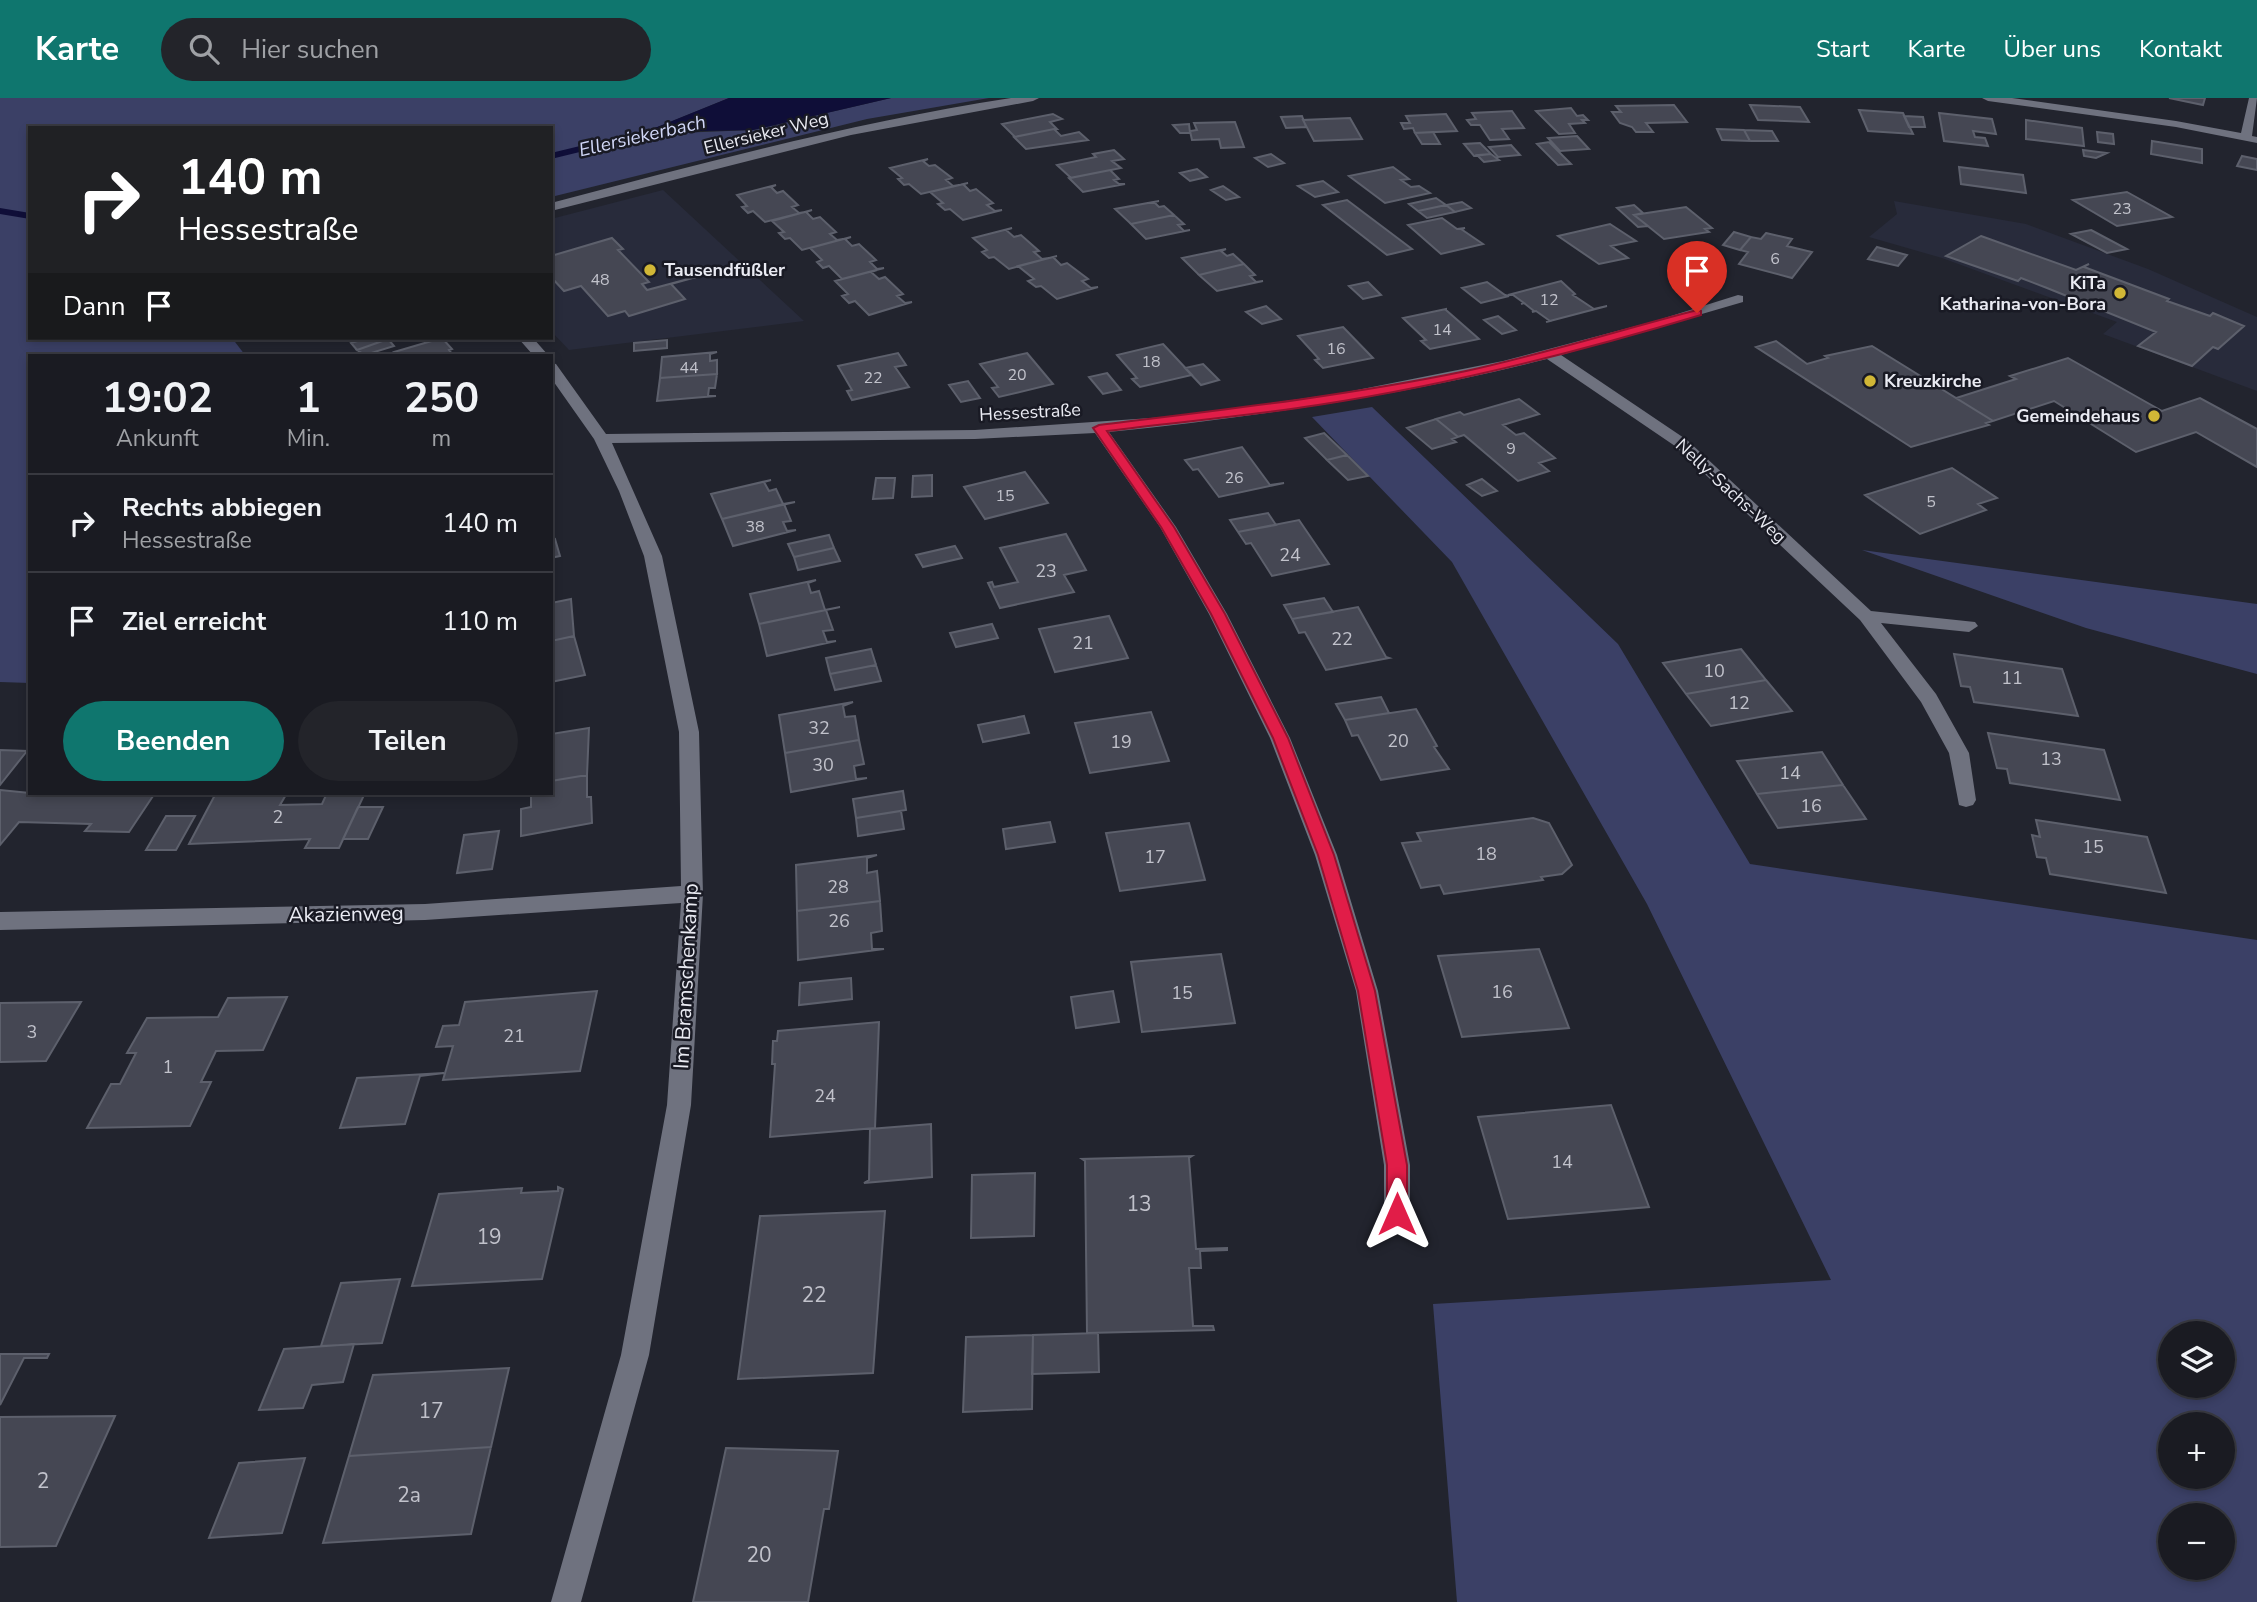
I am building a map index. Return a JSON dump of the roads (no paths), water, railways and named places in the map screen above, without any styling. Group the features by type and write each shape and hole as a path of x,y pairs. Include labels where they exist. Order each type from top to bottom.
{"street":[{"name":"Ellersieker Weg","path":"553,206 858,128 952,109 1033,98"},
{"path":"1988,98 2164,122 2251,139 2255,98"},
{"name":"Hessestraße","path":"602,439 985,434 1099,428 1318,401 1467,374 1625,335 1738,299"},
{"path":"527,340 540,354"},
{"name":"Nelly-Sachs-Weg","path":"1551,355 1681,443 1866,616 1929,699 1959,752 1966,800"},
{"name":"Im Bramschenkamp","path":"553,371 602,439 627,491 653,556 689,732 692,894 680,1105 635,1355 566,1602"},
{"path":"1099,428 1168,527 1218,614 1280,738 1326,855 1367,991 1397,1165 1397,1214"},
{"path":"1866,616 1969,626"},
{"name":"Akazienweg","path":"0,920 425,912 692,894"}],"waterway":[{"name":"Ellersiekerbach","path":"553,156 667,128"},
{"name":"Ellersiekerbach","path":"0,211 28,216"}],"place":[{"name":"Tausendfüßler","path":"650,270"},
{"name":"KiTa Katharina-von-Bora","path":"2120,293"},
{"name":"Kreuzkirche","path":"1870,381"},
{"name":"Gemeindehaus","path":"2154,416"}]}
